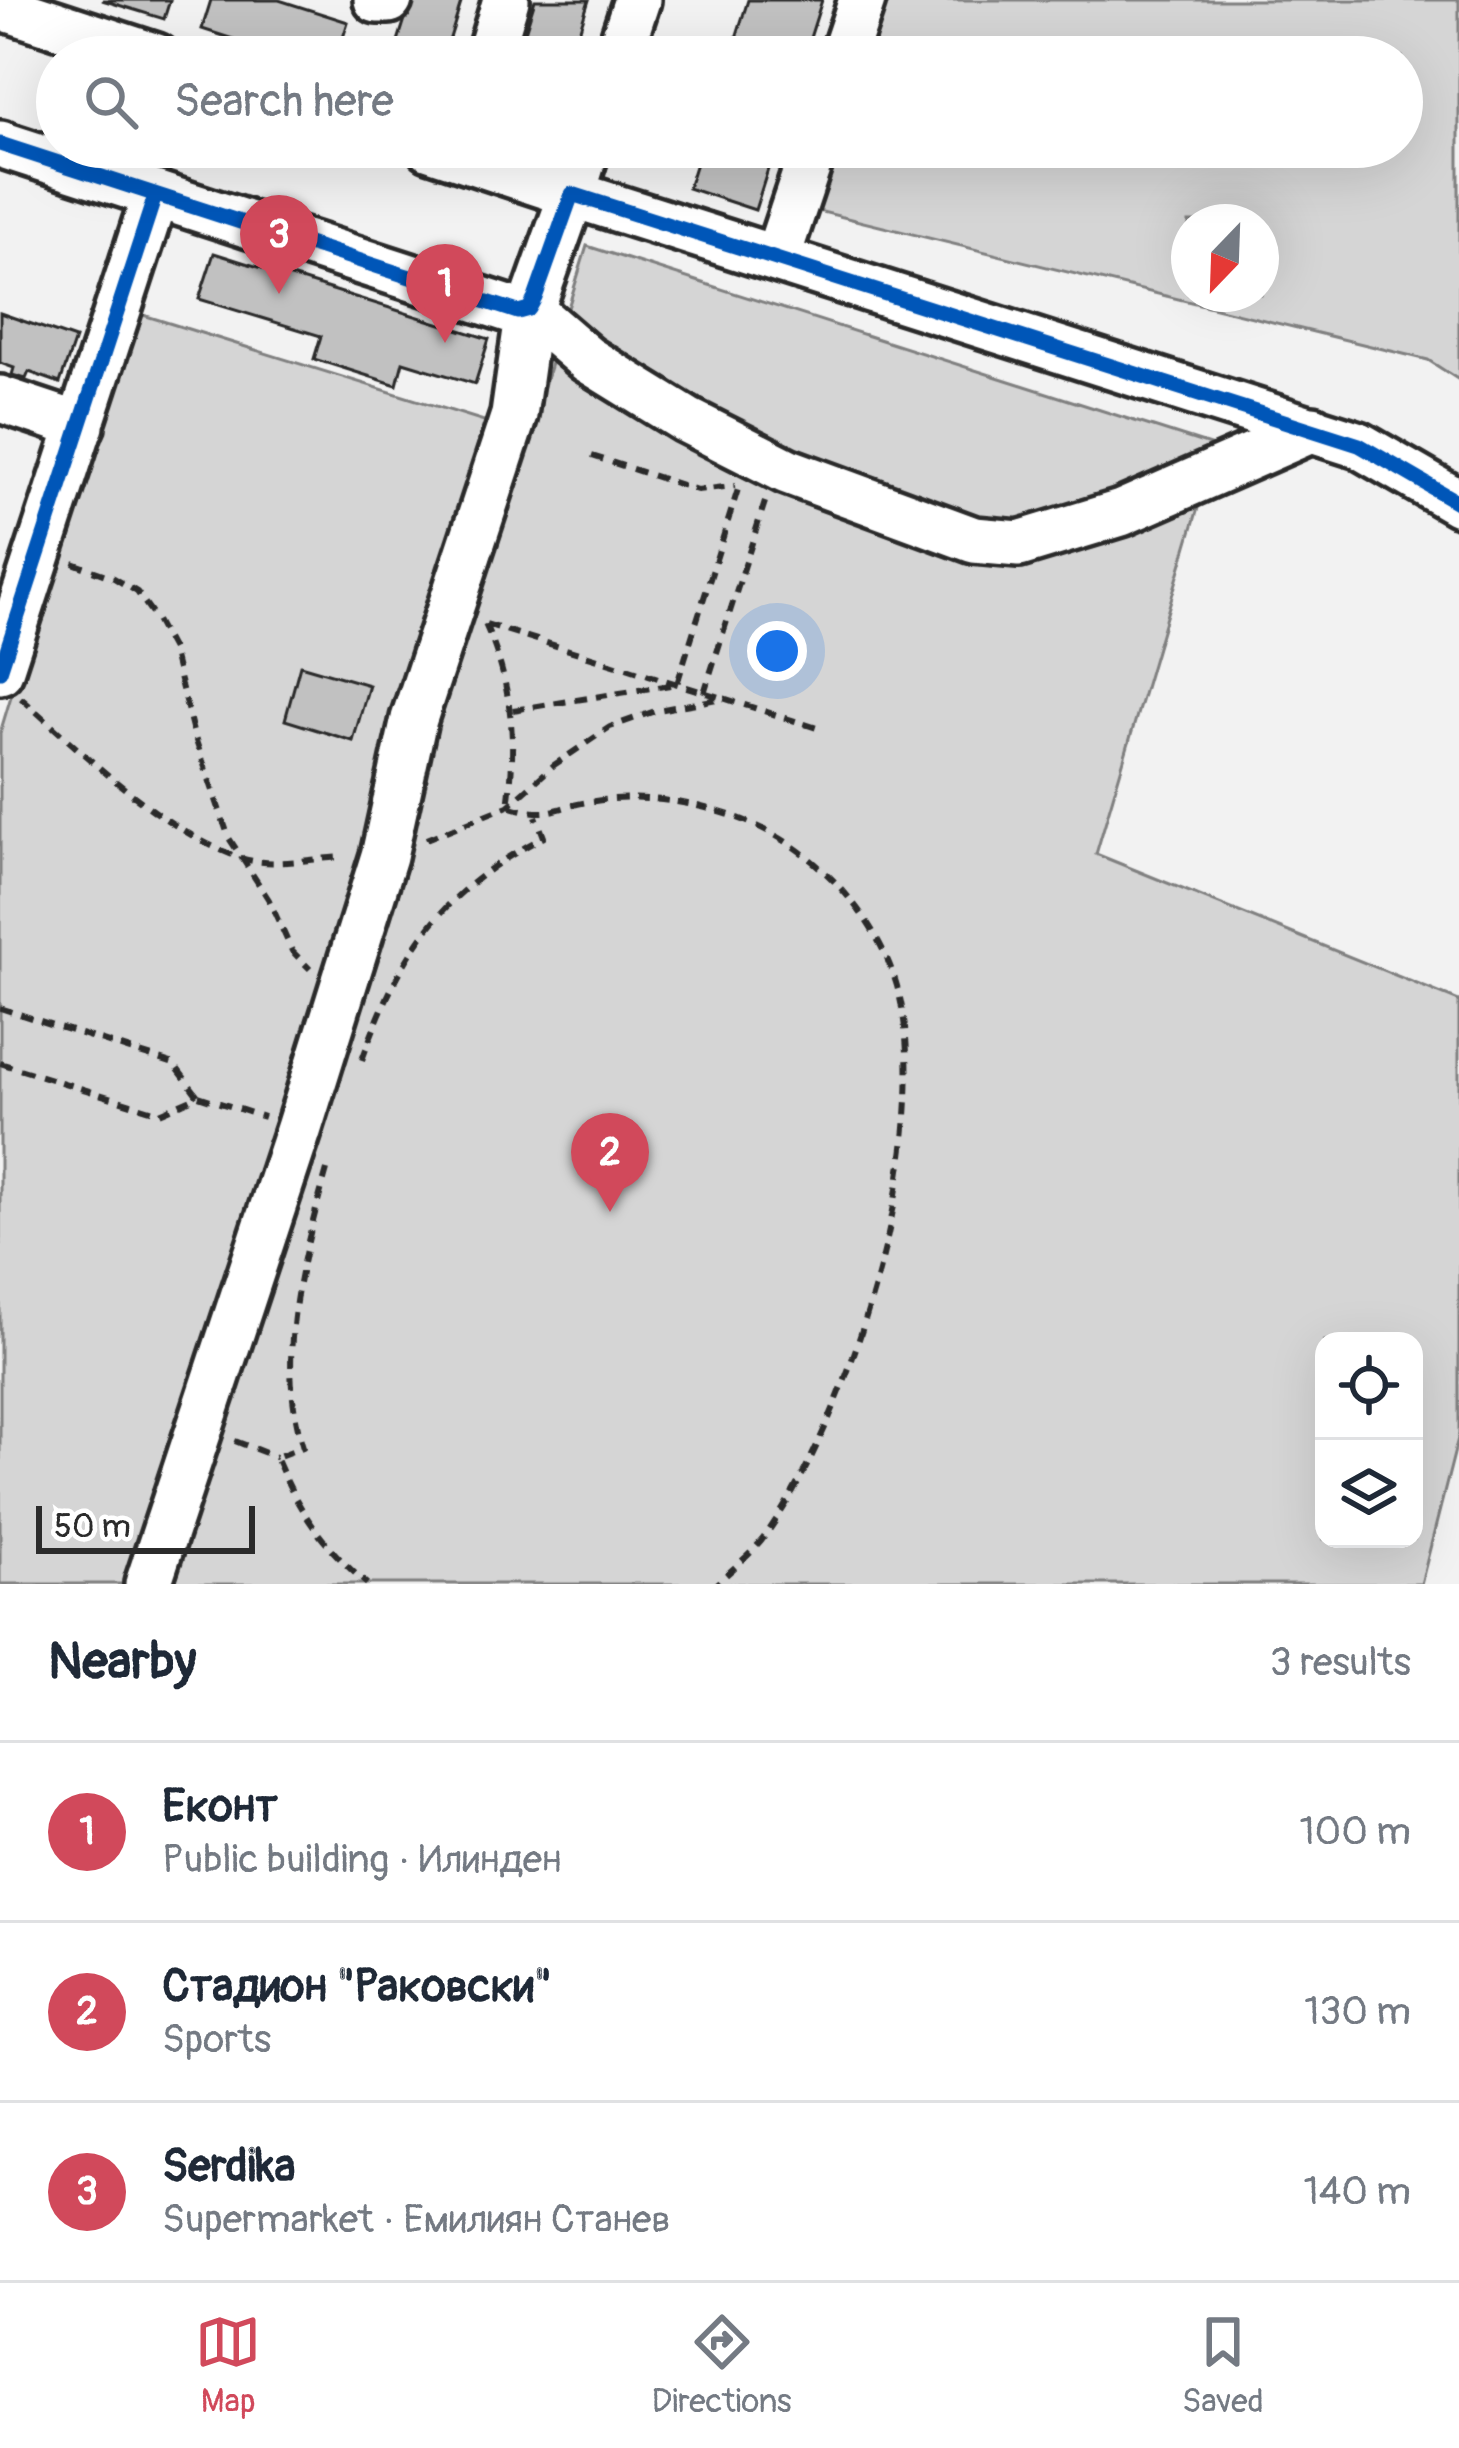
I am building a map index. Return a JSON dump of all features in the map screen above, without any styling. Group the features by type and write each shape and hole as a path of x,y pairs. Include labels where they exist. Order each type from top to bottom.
{"street":[{"path":"377,0 389,0"},
{"path":"495,36 506,0"},
{"path":"625,36 637,0"},
{"path":"850,36 862,0"},
{"path":"0,6 92,36"},
{"path":"0,144 36,156"},
{"path":"72,168 506,309 529,309 587,359 686,420 788,471 974,540 1019,544 1120,513 1313,429"},
{"path":"493,168 1313,429 1359,445 1459,503"},
{"path":"148,1584 384,856 414,719 467,618 514,415 529,309 580,168"},
{"path":"777,258 807,168"},
{"path":"0,671 155,196"},
{"path":"0,399 81,426"}],"path":[{"path":"592,456 697,490 740,485 768,494 704,693"},
{"path":"677,684 740,485"},
{"path":"40,550 114,578 137,592 152,613 172,650 193,732 229,838 269,900 292,951 341,993"},
{"path":"467,618 723,698"},
{"path":"467,618 505,673 512,710 508,806 536,815 597,800 678,802 739,818 788,843 849,896 876,936 896,982 908,1066 904,1152 847,1375 792,1495 759,1544 716,1584"},
{"path":"512,710 677,684"},
{"path":"362,1062 414,947 441,910 470,882 544,837 536,815"},
{"path":"0,1008 174,1064 198,1096 299,1129"},
{"path":"0,1064 160,1113 198,1096"},
{"path":"200,1428 276,1457 303,1447 290,1384 292,1336 304,1261 329,1162"},
{"path":"276,1457 295,1503 314,1532 368,1584"}],"shaded area":[{"path":"887,0 1459,0 1459,380 1428,360 1231,312 1279,312 1279,204 1171,204 1171,297 818,211 832,168 1423,168 1423,36 876,36"},
{"path":"587,246 1216,447 1096,854 1459,1001 1459,1434 1421,1584 0,1584 0,733 127,310 529,435"}],"building":[{"path":"102,0 170,0 164,19"},
{"path":"211,0 279,0 348,22 344,36 224,36 202,29"},
{"path":"411,0 462,0 451,36 400,36"},
{"path":"535,0 589,0 578,36 524,36"},
{"path":"748,0 822,0 811,36 737,36"},
{"path":"694,168 768,168 755,210 688,188"},
{"path":"214,253 489,339 475,384 403,362 397,385 314,359 321,336 199,299"},
{"path":"0,313 75,339 60,383 29,372 26,379 12,375 14,368 0,363"},
{"path":"300,665 369,685 353,741 285,720"}],"cycle path":[{"path":"0,144 36,156"},
{"path":"74,168 518,312 529,309 535,298 572,194 1359,445 1459,503"},
{"path":"0,671 155,196"}],"place":[{"name":"Serdika","path":"279,294"},
{"name":"Еконт","path":"445,343"},
{"name":"Стадион \"Раковски\"","path":"610,1212"}]}
